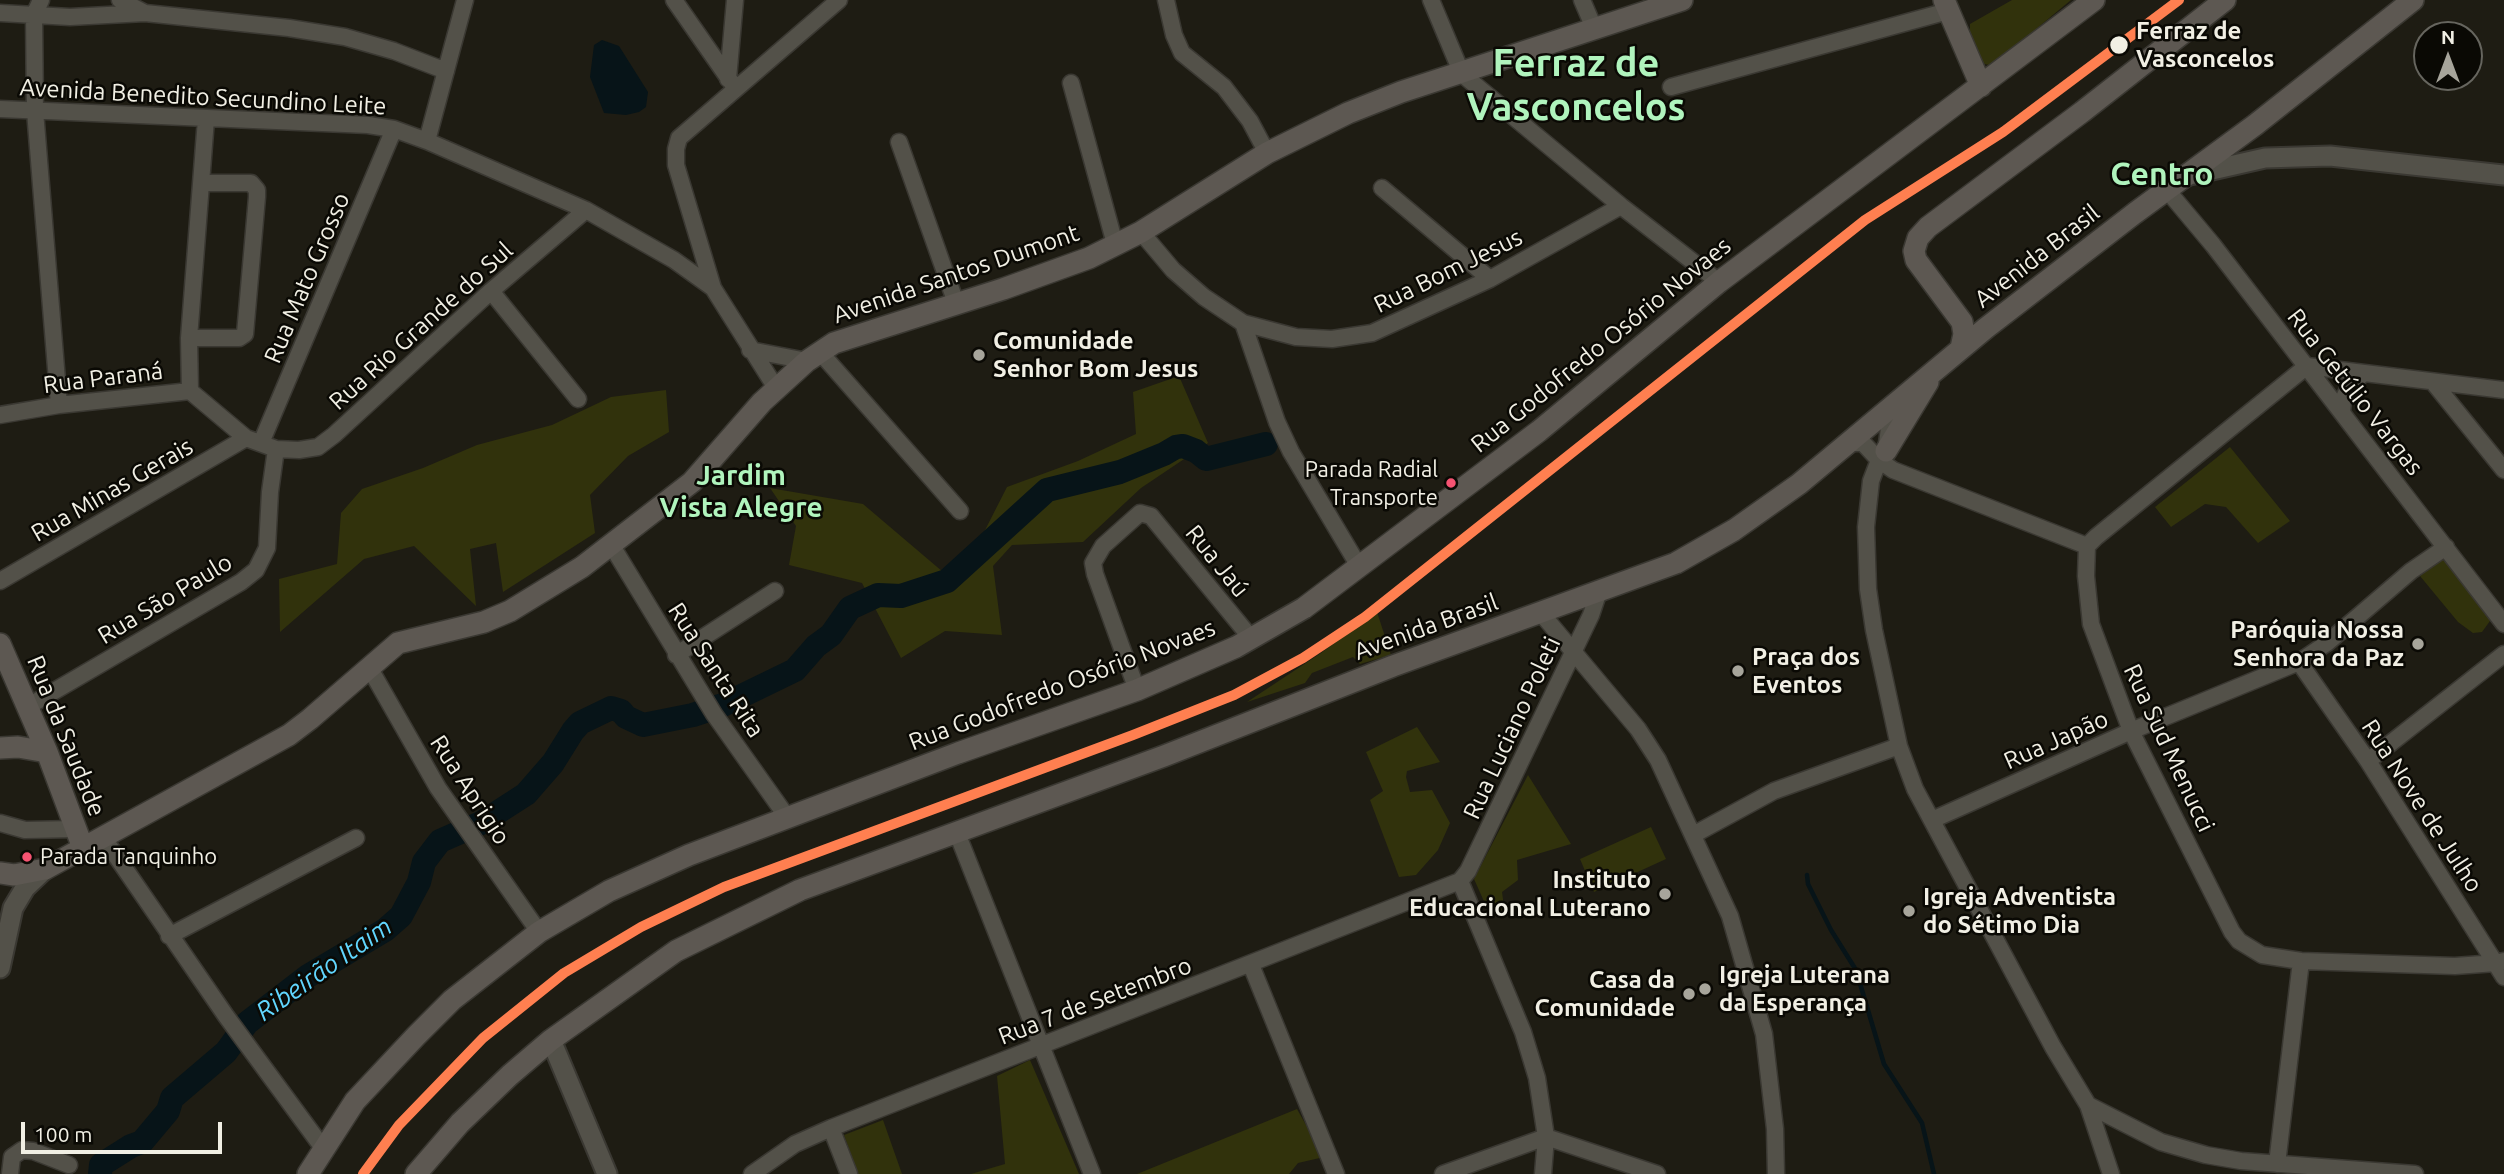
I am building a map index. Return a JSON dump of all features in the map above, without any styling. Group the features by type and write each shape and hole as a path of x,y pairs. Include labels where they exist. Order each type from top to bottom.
{"main road":[{"name":"Avenida Santos Dumont","path":"0,873 14,876 45,869 80,839 103,837 289,735 392,646 405,640 484,622 510,611 582,567 692,482 776,388 813,356 844,338 1063,267 1115,244 1141,232 1267,153 1348,113 1402,92 1682,0"},
{"name":"Rua Godofredo Osório Novaes","path":"308,1174 355,1101 416,1035 452,1000 539,932 609,891 689,855 958,753 1137,690 1236,647 1304,608 1539,431 1719,282 2094,0"},
{"path":"1961,348 1964,334 1962,322 1916,260 1914,245 1928,227 2082,112 2225,0"},
{"name":"Avenida Brasil","path":"416,1174 460,1123 510,1074 551,1040 676,951 800,890 1164,756 1393,666 1657,569 1683,546 1799,484 1986,328 2255,125 2413,0"},
{"path":"1946,5 1981,86"},
{"path":"1962,322 1986,328"},
{"path":"1883,456 1937,369"},
{"name":"Rua da Saudade","path":"0,644 47,752 80,839"},
{"path":"31,717 9,748 47,752"}],"street":[{"path":"120,0 145,13"},
{"path":"427,141 465,0"},
{"path":"674,0 732,84"},
{"path":"732,84 735,0"},
{"path":"713,289 676,165 679,138 732,84 839,0"},
{"path":"1166,0 1174,35 1182,53 1224,87 1250,121 1267,153"},
{"path":"1431,0 1462,74 1719,282"},
{"path":"1582,0 1594,28"},
{"path":"1671,88 1946,5"},
{"path":"38,8 36,111 60,405"},
{"path":"0,13 38,8 105,17 145,13 289,28 345,37 394,51 446,71"},
{"path":"1071,83 1115,244"},
{"name":"Avenida Benedito Secundino Leite","path":"0,109 368,125 394,129 586,210 674,260 713,289 776,388"},
{"path":"190,391 189,338 206,119"},
{"name":"Rua Mato Grosso","path":"261,444 394,129"},
{"path":"899,142 956,303"},
{"path":"2186,175 2284,156 2330,156 2504,175"},
{"path":"189,338 239,338 245,334 257,197 257,190 251,183 202,183"},
{"path":"1382,188 1490,279"},
{"name":"Rua Getúlio Vargas","path":"2167,190 2504,624"},
{"name":"Rua Bom Jesus","path":"1141,232 1173,270 1204,297 1244,323 1296,337 1332,339 1372,333 1490,279 1622,206"},
{"name":"Rua Rio Grande do Sul","path":"261,444 299,450 318,447 491,291 586,210"},
{"path":"491,291 578,399"},
{"path":"1244,323 1277,422 1291,452 1360,568"},
{"path":"750,350 813,356 960,511"},
{"path":"1846,443 1863,443 1883,456 1893,470 2087,546 2109,525 2306,366 2504,390"},
{"path":"2342,412 2347,390 2354,379 2364,373"},
{"path":"2433,382 2504,470"},
{"name":"Rua Paraná","path":"0,415 60,405 190,391 261,444"},
{"path":"1892,405 1883,456 1871,481 1866,527 1868,589 1881,670 1899,746 1914,789 2053,1047 2088,1105 2111,1174"},
{"name":"Rua Minas Gerais","path":"0,581 261,444"},
{"name":"Rua São Paulo","path":"31,717 256,570 267,548 270,492 261,444"},
{"name":"Rua Jaú","path":"1137,690 1093,563 1103,547 1140,513 1148,514 1251,638"},
{"name":"Rua Santa Rita","path":"612,546 701,695 787,817"},
{"name":"Rua Sud Menucci","path":"2087,546 2087,590 2091,624 2131,732 2232,932 2248,948 2262,955 2301,961 2501,967"},
{"name":"Rua Japão","path":"1932,820 2131,732 2299,662 2327,643 2412,570 2446,547"},
{"path":"676,655 775,591"},
{"name":"Rua Luciano Poleti","path":"1460,881 1468,871 1591,615 1598,591"},
{"path":"2490,604 2504,594"},
{"path":"1541,613 1590,668 1638,729 1658,760 1730,916 1762,1024 1775,1129 1776,1174"},
{"path":"2368,761 2504,654"},
{"name":"Rua Nove de Julho","path":"2299,662 2368,761 2501,967"},
{"name":"Rua Aprigio","path":"369,667 438,788 539,932"},
{"path":"1693,835 1774,791 1899,746"},
{"path":"0,823 80,839"},
{"path":"957,833 1092,1174"},
{"name":"Rua da Saudade","path":"103,837 226,1016 323,1147"},
{"path":"170,936 356,838"},
{"path":"0,968 8,924 18,897 45,869"},
{"path":"1460,881 1523,1032 1537,1078 1546,1137 1543,1174"},
{"name":"Rua 7 de Setembro","path":"752,1174 795,1144 831,1128 1460,881"},
{"path":"0,895 8,924"},
{"path":"2277,1164 2301,961"},
{"path":"1251,965 1336,1174"},
{"path":"551,1040 607,1174"},
{"path":"2088,1105 2161,1142 2206,1155 2277,1164 2415,1174"},
{"path":"831,1128 849,1174"},
{"path":"1443,1174 1546,1137 1657,1174"},
{"path":"10,1174 12,1157 22,1150 33,1151 69,1165"}],"shaded area":[{"path":"2012,0 2071,0 2000,59 1989,65 1981,63 1970,34 1970,24"},
{"path":"602,40 619,46 648,92 646,107 639,112 626,115 604,113 590,77 594,45"},
{"path":"1179,376 1208,443 1141,488 1083,542 1012,545 993,566 1002,635 945,631 901,658 862,583 789,565 796,526 770,488 863,504 943,572 982,536 1007,487 1078,461 1136,434 1133,392"},
{"path":"666,390 669,432 628,456 590,495 595,533 503,592 496,543 470,549 476,606 414,546 364,559 280,632 279,579 337,564 341,513 362,489 423,468 477,445 552,425 611,397"},
{"path":"2230,447 2290,521 2258,543 2226,507 2205,504 2171,527 2155,507"},
{"path":"2443,559 2489,615 2490,621 2482,632 2473,633 2458,622 2420,576"},
{"path":"1377,612 1391,655 1360,664 1353,657 1312,673 1305,683 1247,702 1321,653"},
{"path":"1417,727 1440,762 1407,771 1410,792 1432,790 1450,823 1438,850 1416,875 1399,877 1370,800 1383,791 1366,752"},
{"path":"1528,775 1571,844 1517,860 1518,880 1502,892 1505,914 1491,917 1474,879"},
{"path":"1651,827 1666,859 1594,892 1580,859"},
{"path":"1030,1060 1079,1174 971,1174 1005,1164 997,1076"},
{"path":"1297,1109 1324,1157 1298,1163 1289,1174 1137,1174"},
{"path":"883,1120 902,1174 858,1174 844,1135"}],"waterway":[{"name":"Ribeirão Itaim","path":"100,1174 101,1165 142,1142 168,1111 172,1098 226,1052 247,1023 308,976 385,930 401,916 419,882 424,862 440,841 481,823 526,794 553,763 580,723 611,708 643,725 693,715 723,705 795,670 816,646 831,635 850,608 878,595 901,596 947,581 1047,490 1120,472 1176,447 1183,446 1196,451 1206,459 1266,444"},
{"path":"1807,875 1808,884 1831,930 1856,970 1884,1064 1922,1123 1934,1174"}],"transit line":[{"path":"363,1174 399,1125 483,1038 564,973 641,927 724,887 1234,695 1303,658 1365,617 1865,220 2003,132 2179,0"}],"place":[{"name":"Ferraz de Vasconcelos","path":"2119,45"},
{"name":"Comunidade Senhor Bom Jesus","path":"979,355"},
{"name":"Parada Radial Transporte","path":"1451,483"},
{"name":"Paróquia Nossa Senhora da Paz","path":"2418,644"},
{"name":"Praça dos Eventos","path":"1738,671"},
{"name":"Parada Tanquinho","path":"27,857"},
{"name":"Instituto Educacional Luterano","path":"1665,894"},
{"name":"Igreja Adventista do Sétimo Dia","path":"1909,911"},
{"name":"Igreja Luterana da Esperança","path":"1705,989"},
{"name":"Casa da Comunidade","path":"1689,994"}],"district":[{"name":"Ferraz de Vasconcelos","path":"1576,85"},
{"name":"Centro","path":"2162,174"},
{"name":"Jardim Vista Alegre","path":"741,492"}]}
